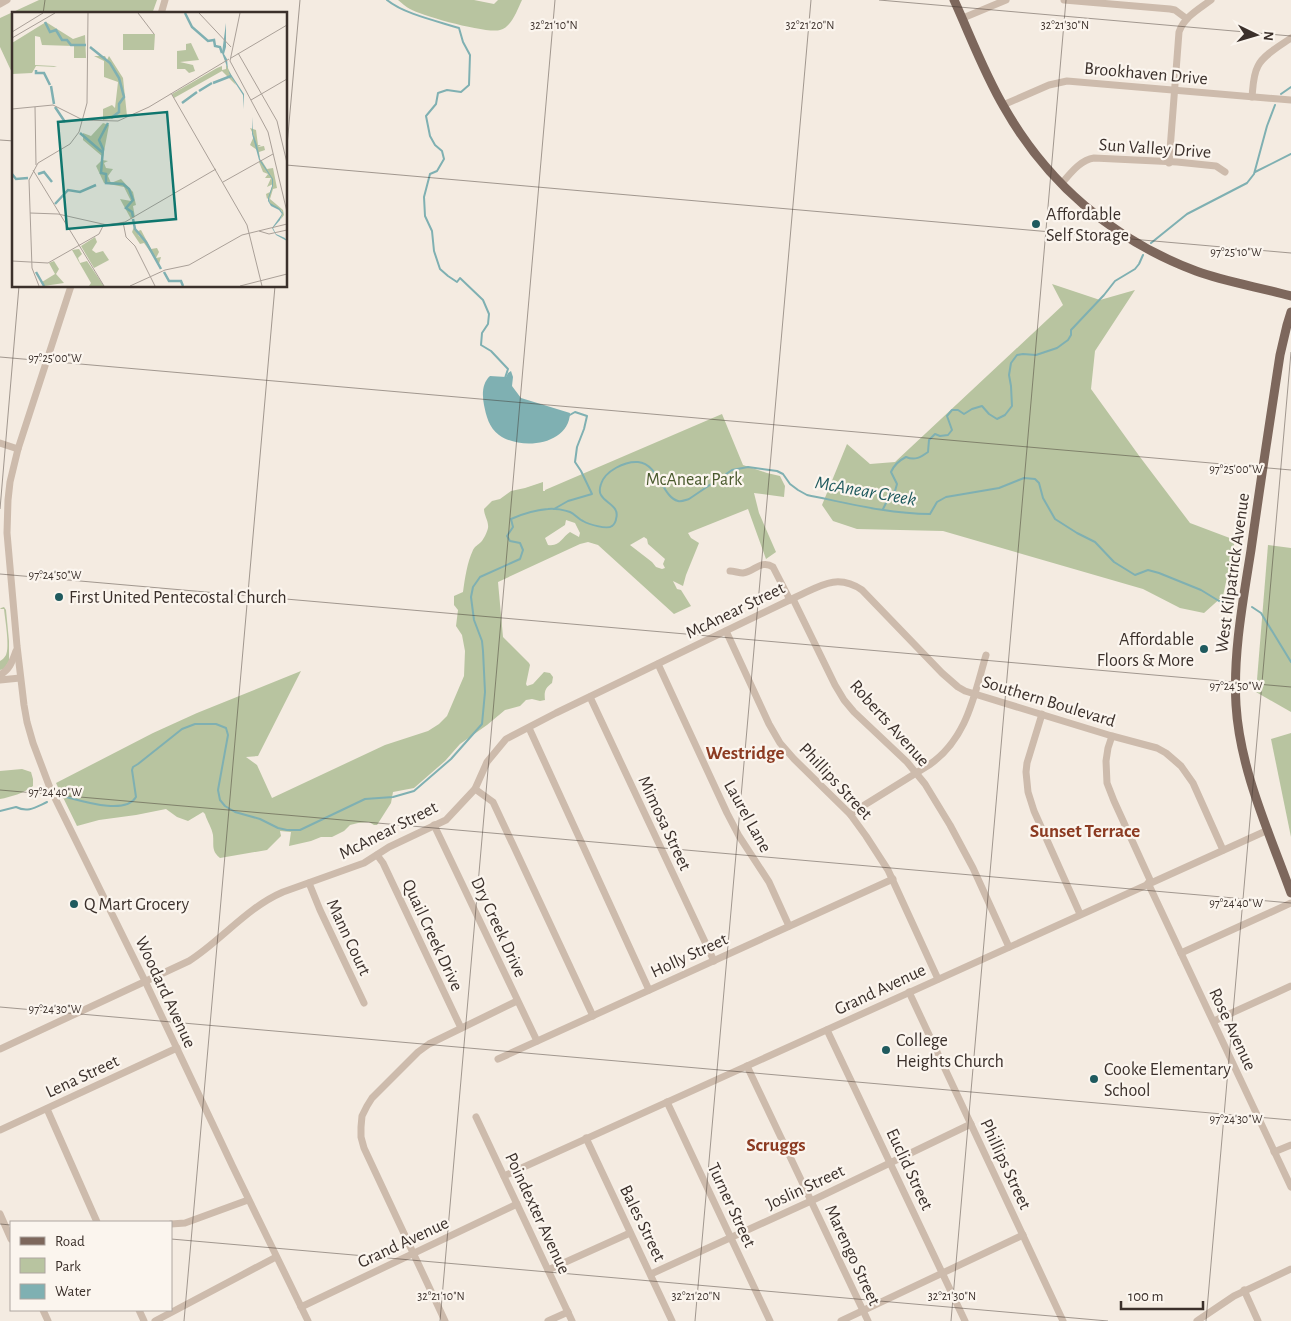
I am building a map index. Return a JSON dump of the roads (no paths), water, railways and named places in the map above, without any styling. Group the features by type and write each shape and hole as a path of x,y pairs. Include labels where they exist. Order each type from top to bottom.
{"main road":[{"path":"954,0 1003,106 1016,127 1037,157 1060,184 1086,208 1121,234 1152,252 1211,276 1291,296"},
{"name":"West Kilpatrick Avenue","path":"1291,312 1286,325 1280,355 1243,604 1237,656 1236,705 1250,780 1291,893"}],"street":[{"path":"0,4 8,0"},
{"path":"963,18 1006,0"},
{"path":"1064,0 1121,2 1170,9 1180,13 1187,19"},
{"path":"1169,163 1179,32 1187,19 1212,0"},
{"path":"1252,97 1254,75 1259,63 1291,38"},
{"name":"Brookhaven Drive","path":"1003,106 1059,82 1291,100"},
{"name":"Sun Valley Drive","path":"1060,184 1088,159 1105,158 1216,166 1225,172"},
{"name":"Woodard Avenue","path":"70,288 18,449 4,518 20,678 27,722 50,788 308,1321"},
{"path":"0,443 18,449"},
{"name":"Roberts Avenue","path":"730,571 743,573 761,564 769,564 773,567 844,700 917,773 950,825 970,861 1009,946"},
{"name":"McAnear Street","path":"0,1049 189,961 263,902 282,892 370,860 389,847 446,820 475,789 486,762 506,739 556,713 831,582 851,584"},
{"name":"Southern Boulevard","path":"851,584 866,594 958,687 974,694 1157,748 1173,758 1194,784 1223,850"},
{"name":"Phillips Street","path":"726,631 769,724 780,743 850,814 893,879 938,979"},
{"path":"0,675 12,663 17,646"},
{"path":"850,814 938,759 954,741 963,728 986,655"},
{"name":"Laurel Lane","path":"658,664 727,813 768,882 789,926"},
{"path":"0,680 20,678"},
{"name":"Mimosa Street","path":"590,697 714,960"},
{"path":"1042,714 1027,763 1028,791 1034,811 1080,914"},
{"path":"530,728 649,990"},
{"name":"Rose Avenue","path":"1112,736 1107,753 1106,766 1108,783 1114,801 1181,953 1291,1187"},
{"path":"475,789 493,802 593,1016"},
{"name":"Dry Creek Drive","path":"434,826 536,1042"},
{"name":"Grand Avenue","path":"504,1176 1268,830"},
{"name":"Quail Creek Drive","path":"377,855 383,863 460,1028"},
{"name":"Holly Street","path":"498,1059 893,879"},
{"name":"Mann Court","path":"309,882 320,910 364,1003"},
{"path":"1181,953 1291,903"},
{"path":"1214,1021 1291,986"},
{"name":"Phillips Street","path":"909,992 1063,1321"},
{"path":"444,1321 364,1148 361,1137 362,1116 372,1098 423,1048 517,1000"},
{"name":"Euclid Street","path":"827,1030 965,1321"},
{"name":"Lena Street","path":"0,1130 177,1048"},
{"name":"Marengo Street","path":"747,1066 868,1321"},
{"name":"Turner Street","path":"667,1102 770,1321"},
{"path":"47,1109 97,1221"},
{"name":"Poindexter Avenue","path":"476,1117 572,1321"},
{"name":"Joslin Street","path":"651,1274 811,1201 971,1124"},
{"name":"Bales Street","path":"586,1138 672,1321"},
{"path":"1274,1152 1291,1145"},
{"path":"172,1224 185,1223 248,1200"},
{"name":"Grand Avenue","path":"300,1307 517,1204"},
{"path":"0,1214 10,1237"},
{"path":"548,1270 630,1233"},
{"path":"841,1321 1023,1235"},
{"path":"154,1321 276,1257"},
{"path":"1197,1321 1244,1290 1291,1269"},
{"path":"1244,1290 1258,1321"},
{"path":"548,1321 568,1312"}],"water":[{"path":"511,371 513,377 512,386 521,398 570,413 568,424 562,432 553,438 531,444 508,440 493,429 484,405 484,386 490,376 506,377"}],"waterway":[{"path":"387,0 411,13 459,28 463,42 470,55 469,85 461,92 447,90 438,93 436,104 426,116 430,136 435,145 442,151 444,159 437,171 430,174 424,197 425,216 432,231 434,251 440,269 457,282 460,278 483,300 489,314 488,324 482,333 481,345 491,351 508,369 505,378"},
{"path":"1281,94 1291,87"},
{"path":"1151,243 1187,214 1247,183 1254,174 1267,126 1275,105"},
{"path":"1255,172 1291,154"},
{"path":"883,509 890,495 895,491 897,484 891,472 897,463 906,457 920,457 928,452 929,440 935,434 940,436 948,435 952,430 947,416 952,410 958,410 964,414 982,406 997,419 1005,415 1012,406 1009,375 1011,363 1017,355 1036,355 1057,348 1068,340 1071,330 1115,281 1135,269 1143,255"},
{"path":"554,509 568,501 592,494 575,462 577,447 587,416 575,412 568,416"},
{"name":"McAnear Creek","path":"62,796 101,805 112,806 130,803 136,797 133,767 182,729 195,724 216,724 226,728 228,735 218,790 220,800 225,806 235,812 260,819 278,828 300,830 365,799 393,797 414,791 451,759 482,724 485,692 483,651 482,641 474,620 471,597 473,587 480,577 520,559 523,550 520,543 510,541 507,536 513,527 511,519 534,511 553,509 570,512 581,520 593,525 610,527 616,521 617,515 614,508 601,495 601,484 611,471 633,462 645,464 651,468 668,494 678,501 689,499 732,470 748,467 777,471 783,474 790,484 807,495 915,514 930,514 937,502 946,497 999,488 1024,478 1035,479 1039,483 1043,498 1055,519 1095,542 1114,562 1135,575 1148,570 1159,573 1201,590 1219,601 1231,603"},
{"name":"McAnear Creek","path":"1252,607 1261,613 1291,662"},
{"name":"McAnear Creek","path":"0,811 16,807 28,809 47,802"}],"place":[{"name":"Affordable Self Storage","path":"1036,224"},
{"name":"First United Pentecostal Church","path":"59,597"},
{"name":"Affordable Floors & More","path":"1204,649"},
{"name":"Q Mart Grocery","path":"74,904"},
{"name":"College Heights Church","path":"886,1050"},
{"name":"Cooke Elementary School","path":"1094,1079"}],"district":[{"name":"Westridge","path":"745,752"},
{"name":"Sunset Terrace","path":"1085,830"},
{"name":"Scruggs","path":"776,1144"}],"park label":[{"name":"McAnear Park","path":"694,479"}]}
